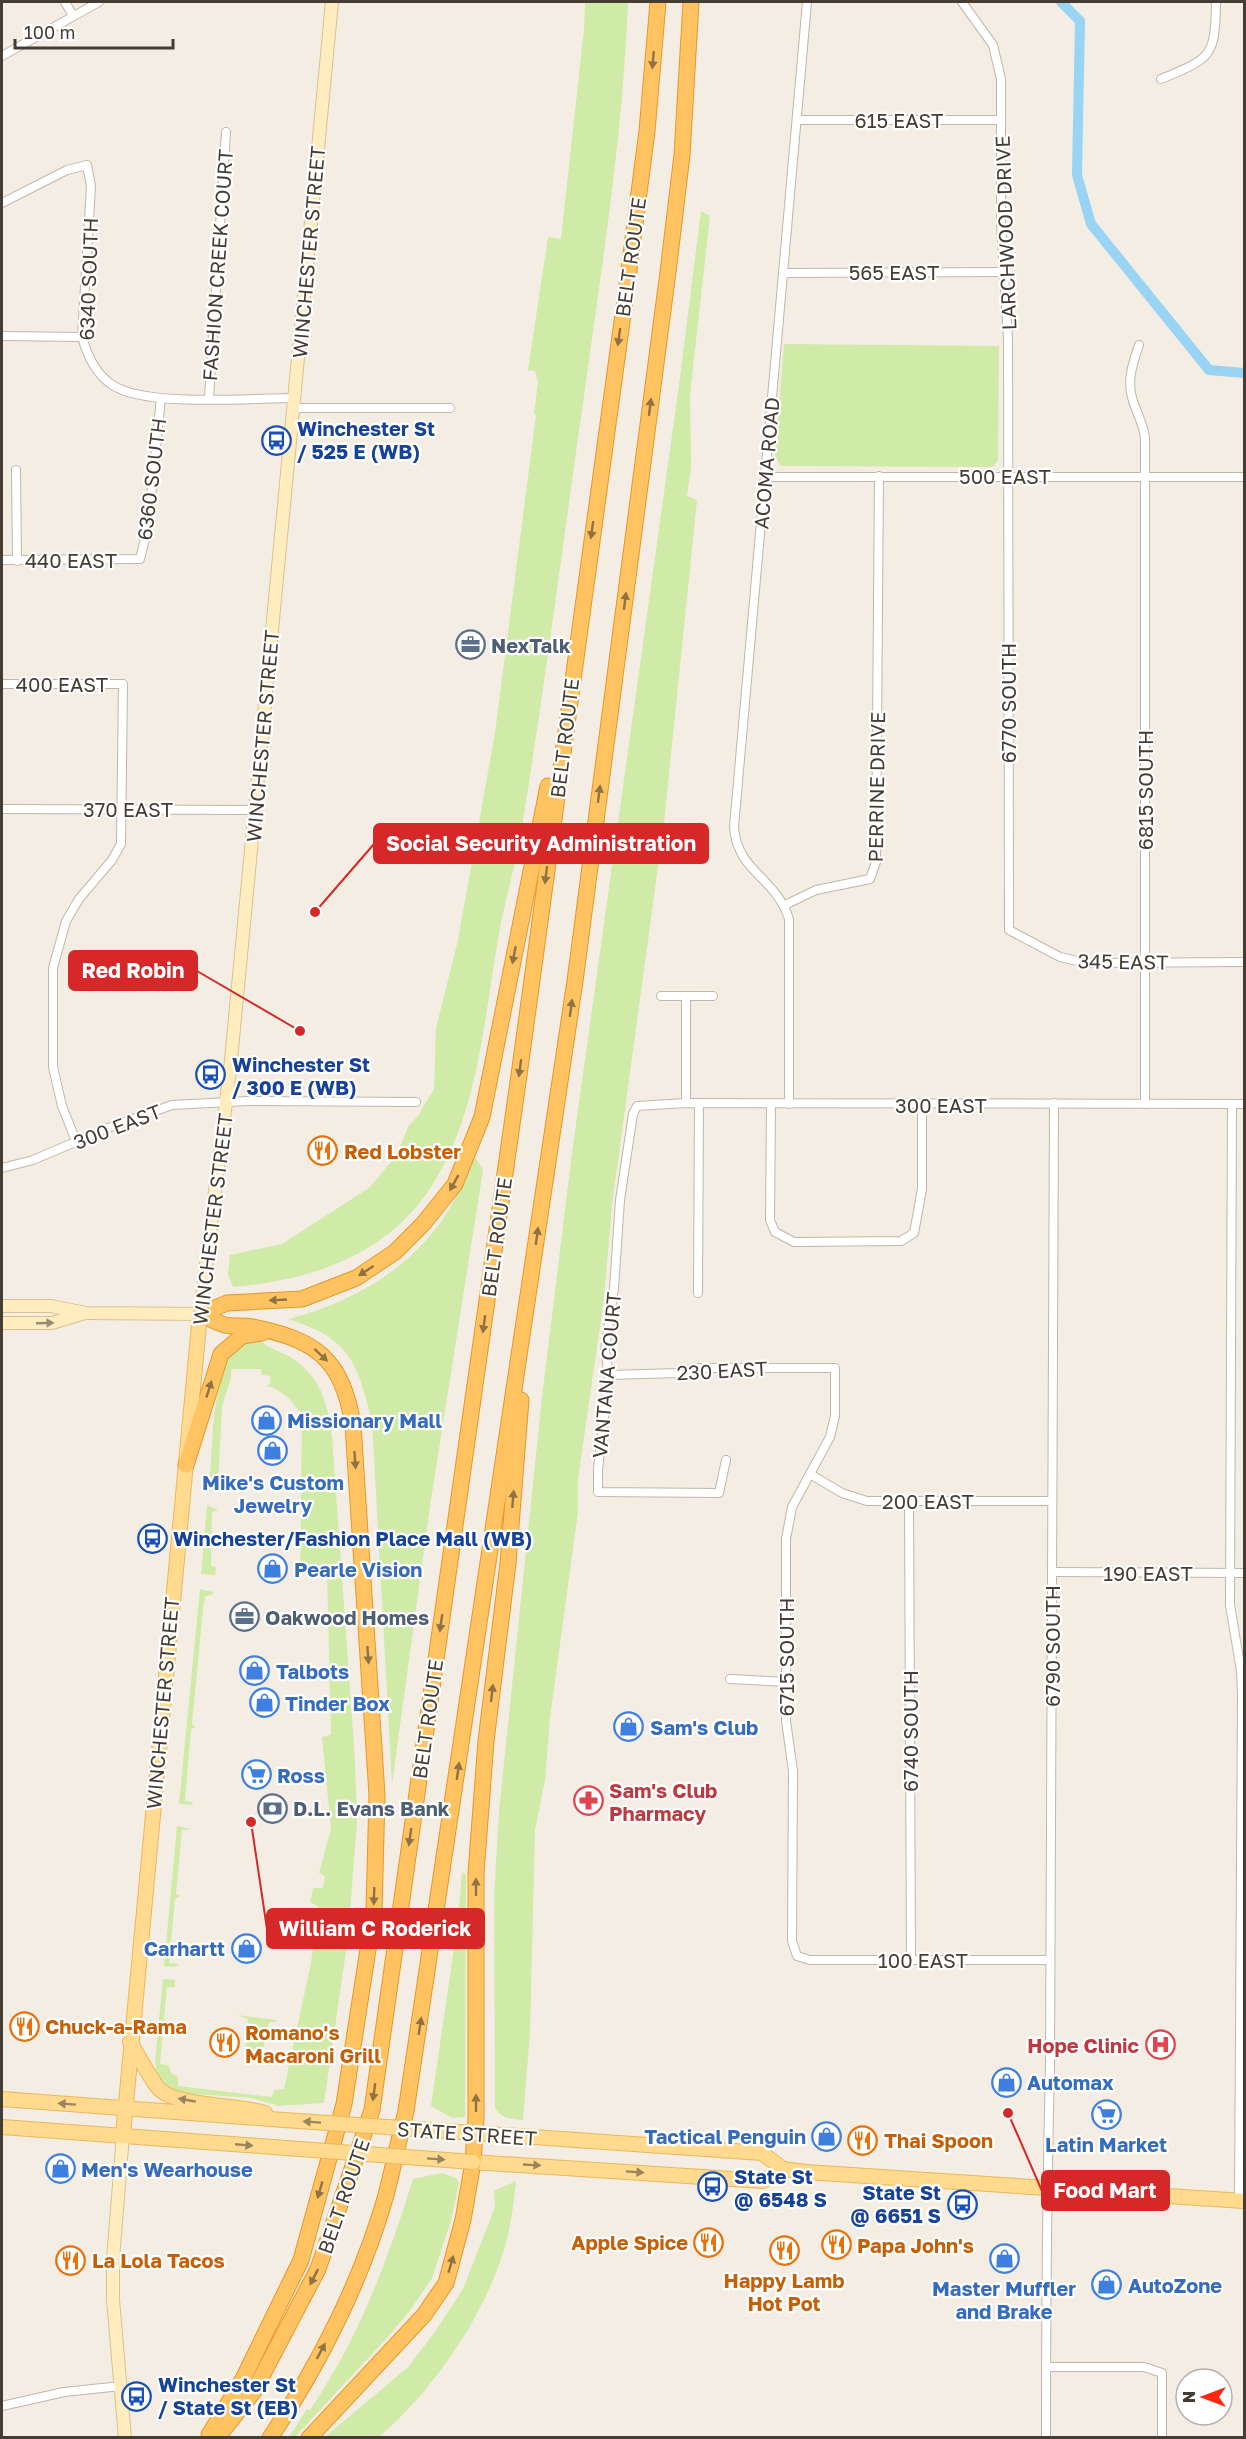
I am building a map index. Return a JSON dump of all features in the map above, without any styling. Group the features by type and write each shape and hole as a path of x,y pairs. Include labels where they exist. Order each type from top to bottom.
{"highway":[{"name":"BELT ROUTE","path":"217,2438 254,2391 318,2269 372,2110 521,1064 645,143 658,2"},
{"name":"BELT ROUTE","path":"270,2438 322,2348 355,2280 385,2197 406,2111 575,981 682,155 691,2"},
{"path":"200,1314 227,1303 302,1299 356,1278 395,1251 423,1224 455,1184 482,1117 575,650"},
{"path":"309,2438 424,2315 446,2283 463,2220 473,2162 475,2133 476,1874 486,1741 508,1563 532,1269"},
{"path":"200,1314 226,1325 250,1326 298,1338 322,1354 337,1372 349,1402 377,1796 374,1911 344,2104 301,2260 243,2379 207,2438"},
{"path":"186,1465 221,1354 243,1336 273,1331"}],"main road":[{"name":"WINCHESTER STREET","path":"125,2438 113,2300 113,2259 130,2042 200,1314 227,1102 332,2"},
{"path":"2,1306 51,1306 86,1313 200,1314"},
{"path":"2,1323 52,1323 86,1313"},
{"path":"130,2042 157,2087 170,2097 246,2107 284,2120"},
{"name":"STATE STREET","path":"2,2099 762,2153 783,2169 1242,2201"},
{"name":"STATE STREET","path":"2,2127 763,2181 783,2169"}],"street":[{"path":"65,2 73,16"},
{"path":"2,56 99,2"},
{"name":"ACOMA ROAD","path":"785,905 773,888 742,859 735,842 734,827 807,2"},
{"name":"LARCHWOOD DRIVE","path":"962,2 985,30 996,53 1001,79 1001,223 1005,272 1008,476"},
{"path":"1161,79 1194,66 1210,51 1214,42 1216,2"},
{"name":"615 EAST","path":"797,120 1001,120"},
{"name":"FASHION CREEK COURT","path":"209,398 226,132"},
{"name":"6340 SOUTH","path":"2,203 67,170 87,165 92,186 82,337 87,354 95,368 112,384 129,392 161,398"},
{"name":"565 EAST","path":"783,273 1005,272"},
{"path":"2,336 82,337"},
{"name":"6815 SOUTH","path":"1139,345 1132,367 1130,389 1144,429 1145,1104"},
{"path":"161,398 450,408"},
{"name":"6360 SOUTH","path":"141,559 148,527 161,398"},
{"path":"16,470 17,561"},
{"name":"PERRINE DRIVE","path":"785,905 816,890 870,879 876,862 879,476"},
{"name":"6770 SOUTH","path":"1008,476 1009,930"},
{"name":"500 EAST","path":"765,477 1245,477"},
{"name":"440 EAST","path":"2,560 141,559"},
{"name":"400 EAST","path":"2,684 123,684 123,809"},
{"name":"370 EAST","path":"2,809 254,810"},
{"path":"76,1141 62,1106 53,1067 53,968 66,921 91,882 118,851 123,835 123,809"},
{"path":"785,905 790,937 789,1104"},
{"name":"345 EAST","path":"1009,930 1072,961 1245,962"},
{"path":"661,996 713,996"},
{"path":"686,996 686,1103"},
{"name":"300 EAST","path":"2,1168 33,1160 154,1109 183,1103 416,1102"},
{"name":"300 EAST","path":"637,1106 686,1103 1245,1104"},
{"path":"698,1293 699,1103"},
{"name":"6790 SOUTH","path":"1046,2438 1054,1103"},
{"path":"771,1104 770,1220 775,1232 794,1242 901,1241 911,1236 917,1227 922,1189 922,1105"},
{"path":"1232,1104 1230,1605 1241,1671 1242,1696 1242,2201"},
{"name":"VANTANA COURT","path":"637,1106 633,1114 620,1200 614,1288 605,1350 609,1375 598,1469 598,1492 719,1492 726,1460"},
{"name":"230 EAST","path":"609,1375 679,1373 694,1368 835,1368"},
{"name":"6715 SOUTH","path":"797,1956 792,1941 793,1771 786,1721 787,1531 792,1507 830,1437 836,1395 835,1368"},
{"name":"200 EAST","path":"810,1474 854,1498 909,1502 1052,1501"},
{"name":"6740 SOUTH","path":"909,1502 911,1960"},
{"name":"190 EAST","path":"1052,1572 1245,1573"},
{"path":"730,1679 786,1682"},
{"name":"100 EAST","path":"797,1956 810,1960 1050,1960"},
{"path":"1046,2367 1144,2367 1162,2373 1162,2438"},
{"path":"2,2406 64,2392 121,2386"}],"green space":[{"path":"585,2 628,2 617,150 530,778 519,844 501,923 485,1025 471,1093 448,1157 431,1187 413,1211 392,1231 369,1247 318,1270 262,1284 233,1287 228,1274 230,1255 282,1244 369,1188 396,1156 409,1125 418,1116 434,1089 436,1028 458,940 495,733 536,415 534,414 538,382 535,371 528,370 548,237 561,239"},
{"path":"701,211 710,216 690,394 691,466 687,496 697,500 664,823 612,1205 604,1299 578,1479 578,1512 550,1718 545,1780 535,1830 530,2032 523,2120 519,2120 504,2116 495,2108 494,1897 499,1811 542,1397 572,1153 679,385"},
{"path":"784,344 999,346 998,460 994,466 989,467 781,466 775,457"},
{"path":"475,1157 483,1170 430,1506 392,1784 372,1421 361,1383 348,1355 326,1335 288,1319 355,1294 394,1270 412,1255 443,1219"},
{"path":"258,1339 290,1357 309,1373 321,1392 328,1413 332,1437 355,1761 357,1822 348,1937 324,2103 279,2106 251,2098 179,2093 163,2085 157,2076 155,2062 163,1979 175,1980 175,1987 167,1987 160,2064 168,2065 172,2074 178,2077 178,2086 272,2097 274,2090 284,2089 311,1963 318,1906 310,1902 313,1888 323,1888 325,1876 319,1873 331,1829 322,1737 331,1735 327,1574 300,1574 302,1417 287,1397 276,1389 266,1386 270,1384 270,1376 262,1375 261,1369 231,1369 231,1378 222,1406 218,1485 215,1491 209,1491 214,1416 226,1363 235,1347"},
{"path":"207,1505 218,1510 212,1512 211,1566 216,1567 215,1575 201,1574"},
{"path":"200,1589 213,1592 212,1595 205,1596 192,1724 196,1727 191,1729 185,1801 193,1802 192,1805 179,1804"},
{"path":"177,1826 191,1829 182,1830 176,1894 180,1896 175,1899 169,1963 178,1964 176,1967 164,1966"},
{"path":"462,1872 466,1875 465,2117 452,2118 431,2106 458,1921"},
{"path":"237,2015 277,2020 269,2022 262,2055 245,2053 248,2019"},
{"path":"442,2173 456,2178 459,2183 451,2221 432,2278 409,2312 385,2340 295,2437 289,2437 327,2383 357,2328 382,2269 413,2179"},
{"path":"516,2181 508,2235 489,2290 458,2345 440,2371 400,2417 379,2437 325,2437 408,2367 434,2333 463,2289 495,2207 494,2191"}],"waterway":[{"path":"1061,2 1080,21 1077,175 1091,224 1209,370 1244,373"}],"place":[{"name":"Winchester St / 525 E (WB)","path":"276,440"},
{"name":"NexTalk","path":"470,645"},
{"name":"Social Security Administration","path":"315,912"},
{"name":"Red Robin","path":"300,1031"},
{"name":"Winchester St / 300 E (WB)","path":"211,1075"},
{"name":"Red Lobster","path":"323,1151"},
{"name":"Missionary Mall","path":"266,1420"},
{"name":"Mike's Custom Jewelry","path":"273,1451"},
{"name":"Winchester/Fashion Place Mall (WB)","path":"152,1538"},
{"name":"Pearle Vision","path":"273,1569"},
{"name":"Oakwood Homes","path":"244,1617"},
{"name":"Talbots","path":"255,1671"},
{"name":"Tinder Box","path":"264,1703"},
{"name":"Sam's Club","path":"629,1727"},
{"name":"Ross","path":"256,1775"},
{"name":"Sam's Club Pharmacy","path":"588,1801"},
{"name":"D.L. Evans Bank","path":"272,1808"},
{"name":"William C Roderick","path":"251,1822"},
{"name":"Carhartt","path":"246,1948"},
{"name":"Chuck-a-Rama","path":"24,2026"},
{"name":"Romano's Macaroni Grill","path":"224,2043"},
{"name":"Hope Clinic","path":"1160,2045"},
{"name":"Automax","path":"1006,2082"},
{"name":"Food Mart","path":"1008,2113"},
{"name":"Latin Market","path":"1106,2114"},
{"name":"Tactical Penguin","path":"827,2136"},
{"name":"Thai Spoon","path":"863,2140"},
{"name":"Men's Wearhouse","path":"60,2169"},
{"name":"State St @ 6548 S","path":"713,2187"},
{"name":"State St @ 6651 S","path":"962,2204"},
{"name":"Apple Spice","path":"709,2242"},
{"name":"Papa John's","path":"836,2245"},
{"name":"Happy Lamb Hot Pot","path":"784,2250"},
{"name":"Master Muffler and Brake","path":"1004,2258"},
{"name":"La Lola Tacos","path":"71,2260"},
{"name":"AutoZone","path":"1107,2285"},
{"name":"Winchester St / State St (EB)","path":"137,2396"}]}
